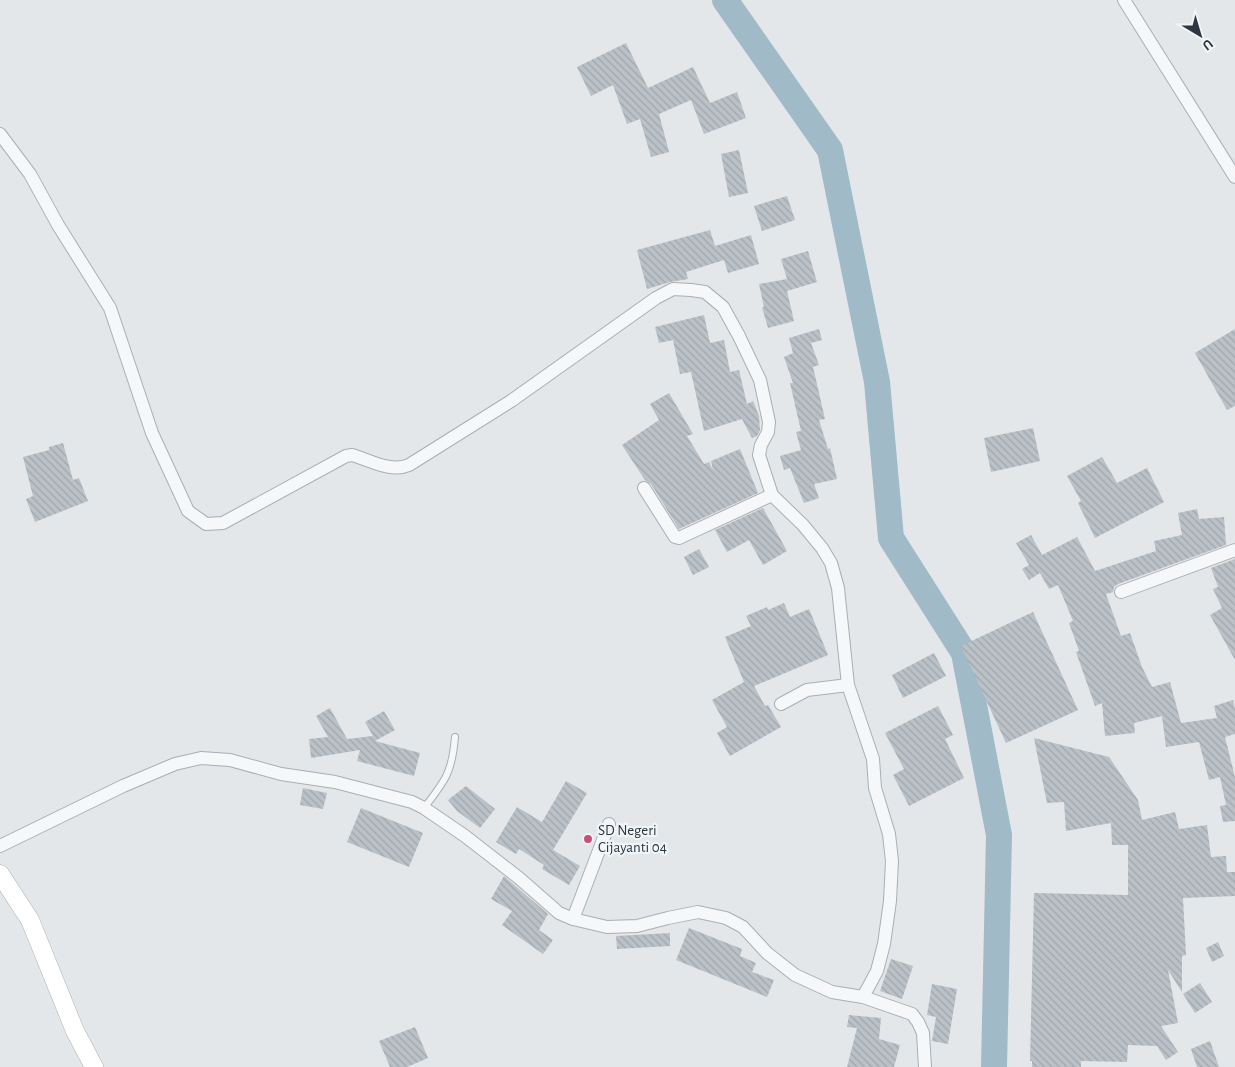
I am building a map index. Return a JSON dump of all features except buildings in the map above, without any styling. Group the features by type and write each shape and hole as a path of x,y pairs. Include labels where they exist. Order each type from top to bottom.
{"main road":[{"path":"0,874 30,920 75,1031 94,1067"}],"street":[{"path":"1124,0 1235,177"},
{"path":"0,134 30,174 58,224 110,308 152,434 188,511 206,524 223,523 346,456 352,455 393,468 409,465 511,401 656,298 673,289 705,292 723,306 740,336 760,380 769,422 768,432 761,445 759,455 772,495 803,525 832,563 838,588 848,685 873,759 875,788 889,834 892,861 890,901 884,944 876,971 863,997"},
{"path":"644,488 675,537 679,538 772,495"},
{"path":"1121,592 1235,550"},
{"path":"780,704 807,690 848,685"},
{"path":"0,846 123,786 175,764 201,758 230,760 281,774 335,782 412,802 424,808 465,836 525,883 558,913 573,920 608,927 637,926 698,912 726,918 743,927 767,953 795,975 832,992 863,997 912,1014 923,1034 925,1067"},
{"path":"573,920 609,824"}],"lane":[{"path":"424,808 444,781 453,759 455,737"}],"waterway":[{"path":"725,0 830,150 877,382 891,538 964,653 999,835 994,1067"}],"place":[{"name":"SD Negeri Cijayanti 04","path":"588,839"}]}
